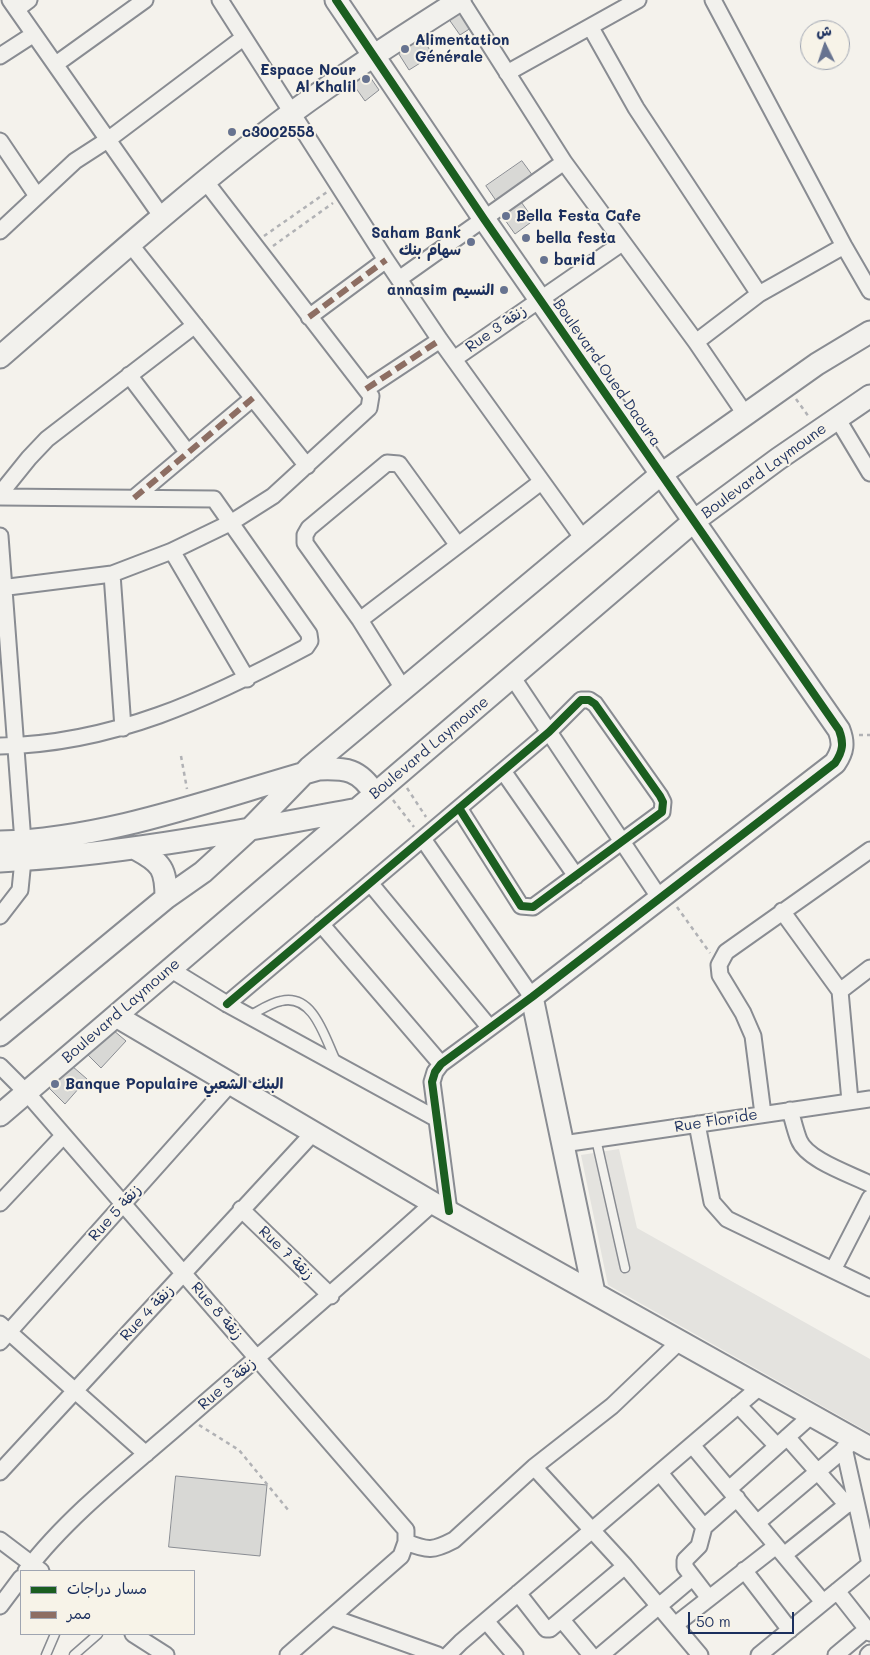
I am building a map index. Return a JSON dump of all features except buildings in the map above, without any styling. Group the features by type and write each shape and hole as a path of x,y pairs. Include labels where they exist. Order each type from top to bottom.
{"street":[{"path":"56,64 145,0"},
{"path":"220,0 242,38 386,260 440,340 584,540"},
{"name":"Boulevard Oued Daoura","path":"336,0 372,56 660,475 839,730 842,749 835,763 662,894"},
{"path":"0,358 162,217 292,113 372,56 460,0 564,162 696,342 745,414"},
{"path":"508,73 638,0"},
{"path":"713,0 844,246 870,291"},
{"path":"19,3 34,34 162,217"},
{"path":"591,28 636,108 759,294"},
{"path":"0,56 34,34"},
{"path":"0,230 75,161 109,139 242,38"},
{"path":"0,141 37,196"},
{"path":"399,279 564,162"},
{"path":"1,588 112,574 172,551 232,522 273,496 369,408 371,396 366,389 206,182"},
{"name":"Rue 3 زنقة","path":"454,359 622,243"},
{"path":"130,244 307,466"},
{"path":"696,342 759,294 844,246"},
{"path":"309,317 386,260"},
{"path":"0,495 29,458 48,439 195,325"},
{"path":"0,1035 166,898 203,872 250,829 303,773 660,475 817,364 870,332"},
{"path":"366,389 440,340"},
{"path":"129,376 188,453"},
{"name":"Boulevard Laymoune","path":"0,1115 355,809 513,678 694,521 870,396"},
{"path":"134,498 253,398"},
{"path":"837,418 870,473"},
{"path":"404,690 360,620 305,543 305,535 309,528 387,463 399,464 457,544"},
{"path":"360,620 457,544 541,482"},
{"path":"0,495 214,499 309,634 310,641 306,646 247,679 168,714 110,732 16,746 0,746"},
{"path":"0,536 1,588 16,746 23,851 20,890 0,916"},
{"path":"172,551 247,679"},
{"path":"112,574 123,728"},
{"path":"441,1207 432,1082 440,1064 532,997 662,894 622,842 513,678"},
{"path":"227,1004 321,924 549,732 581,700 589,700 595,704 663,802 662,812 533,907 521,906 459,808"},
{"path":"0,862 23,851 191,807 318,769 336,768 351,771 385,785"},
{"path":"503,771 576,876"},
{"path":"0,842 23,851 136,849 355,809"},
{"path":"422,839 532,997 594,1293"},
{"path":"136,849 151,857 163,870 166,881 166,898"},
{"path":"763,1114 753,1036 744,1013 720,975 719,965 726,952 870,850"},
{"path":"370,883 490,1028"},
{"path":"782,911 840,991 850,1101"},
{"path":"321,924 440,1064"},
{"path":"840,991 870,968"},
{"path":"170,969 227,1004 435,1118"},
{"path":"116,1016 441,1207 813,1414 856,1445"},
{"name":"Rue 8 زنقة","path":"0,1066 26,1093 258,1357 406,1536"},
{"name":"Rue 5 زنقة","path":"3,1333 124,1204 231,1083"},
{"name":"Rue Floride","path":"563,1144 870,1099"},
{"path":"790,1110 799,1140 804,1148 814,1157 870,1184"},
{"path":"697,1124 712,1202 720,1214 870,1288"},
{"name":"Rue 4 زنقة","path":"0,1472 314,1132"},
{"path":"0,1203 63,1136"},
{"path":"833,1270 870,1198"},
{"name":"Rue 3 زنقة","path":"33,1569 68,1525 146,1454 330,1296 441,1207"},
{"name":"Rue 7 زنقة","path":"241,1209 330,1296"},
{"path":"3,1333 146,1454"},
{"path":"288,1655 401,1556 406,1536 426,1550 439,1548 454,1540 534,1467 612,1406 680,1340"},
{"path":"448,1655 486,1620 593,1531 762,1385"},
{"path":"738,1405 851,1502"},
{"path":"708,1597 686,1570 685,1560 700,1546 704,1527 782,1442 813,1414"},
{"path":"692,1445 823,1602"},
{"path":"757,1523 817,1471 856,1445"},
{"path":"764,1653 870,1564 851,1502 856,1445"},
{"path":"534,1467 626,1566 675,1625 692,1652"},
{"path":"660,1473 704,1527"},
{"path":"675,1625 744,1570 780,1550 851,1502"},
{"path":"0,1540 33,1569"},
{"path":"518,1594 546,1629 554,1627 626,1566"},
{"path":"744,1570 790,1630"},
{"path":"601,1655 692,1578"},
{"path":"0,1606 20,1579"},
{"path":"836,1591 869,1631 836,1655"},
{"path":"331,1617 438,1655"},
{"path":"486,1620 515,1655"},
{"path":"562,1620 591,1655"},
{"path":"135,1635 166,1655"}],"lane":[{"path":"249,1016 279,1001 292,1000 305,1004 316,1018 337,1064"},
{"path":"596,1139 625,1268"},
{"path":"46,1655 55,1635"},
{"path":"74,1655 97,1635"}],"path":[{"path":"256,249 341,189"},
{"path":"256,249 341,189"},
{"path":"181,756 191,807"},
{"path":"385,785 434,829"},
{"path":"385,785 422,839"},
{"path":"662,894 719,965"},
{"path":"188,1418 239,1450 289,1511"}],"shaded area":[{"path":"619,1149 637,1228 870,1359 870,1433 608,1285 581,1155"}],"marked path":[{"path":"309,317 386,260"},
{"path":"366,389 440,340"},
{"path":"134,498 253,398"}],"cycle path":[{"path":"336,0 484,219 839,730 842,739 840,755 835,763 532,997 441,1064 435,1072 432,1082 449,1211"},
{"path":"227,1004 549,732 581,700 589,700 595,704 663,802 662,812 533,907 521,906 459,808"}],"place":[{"name":"Alimentation Générale","path":"405,49"},
{"name":"Espace Nour Al Khalil","path":"366,79"},
{"name":"c3002558","path":"232,132"},
{"name":"Bella Festa Cafe","path":"506,216"},
{"name":"bella festa","path":"526,238"},
{"name":"Saham Bank سهام بنك","path":"471,242"},
{"name":"barid","path":"544,260"},
{"name":"annasim النسيم","path":"504,290"},
{"name":"Banque Populaire البنك الشعبي","path":"55,1084"}]}
